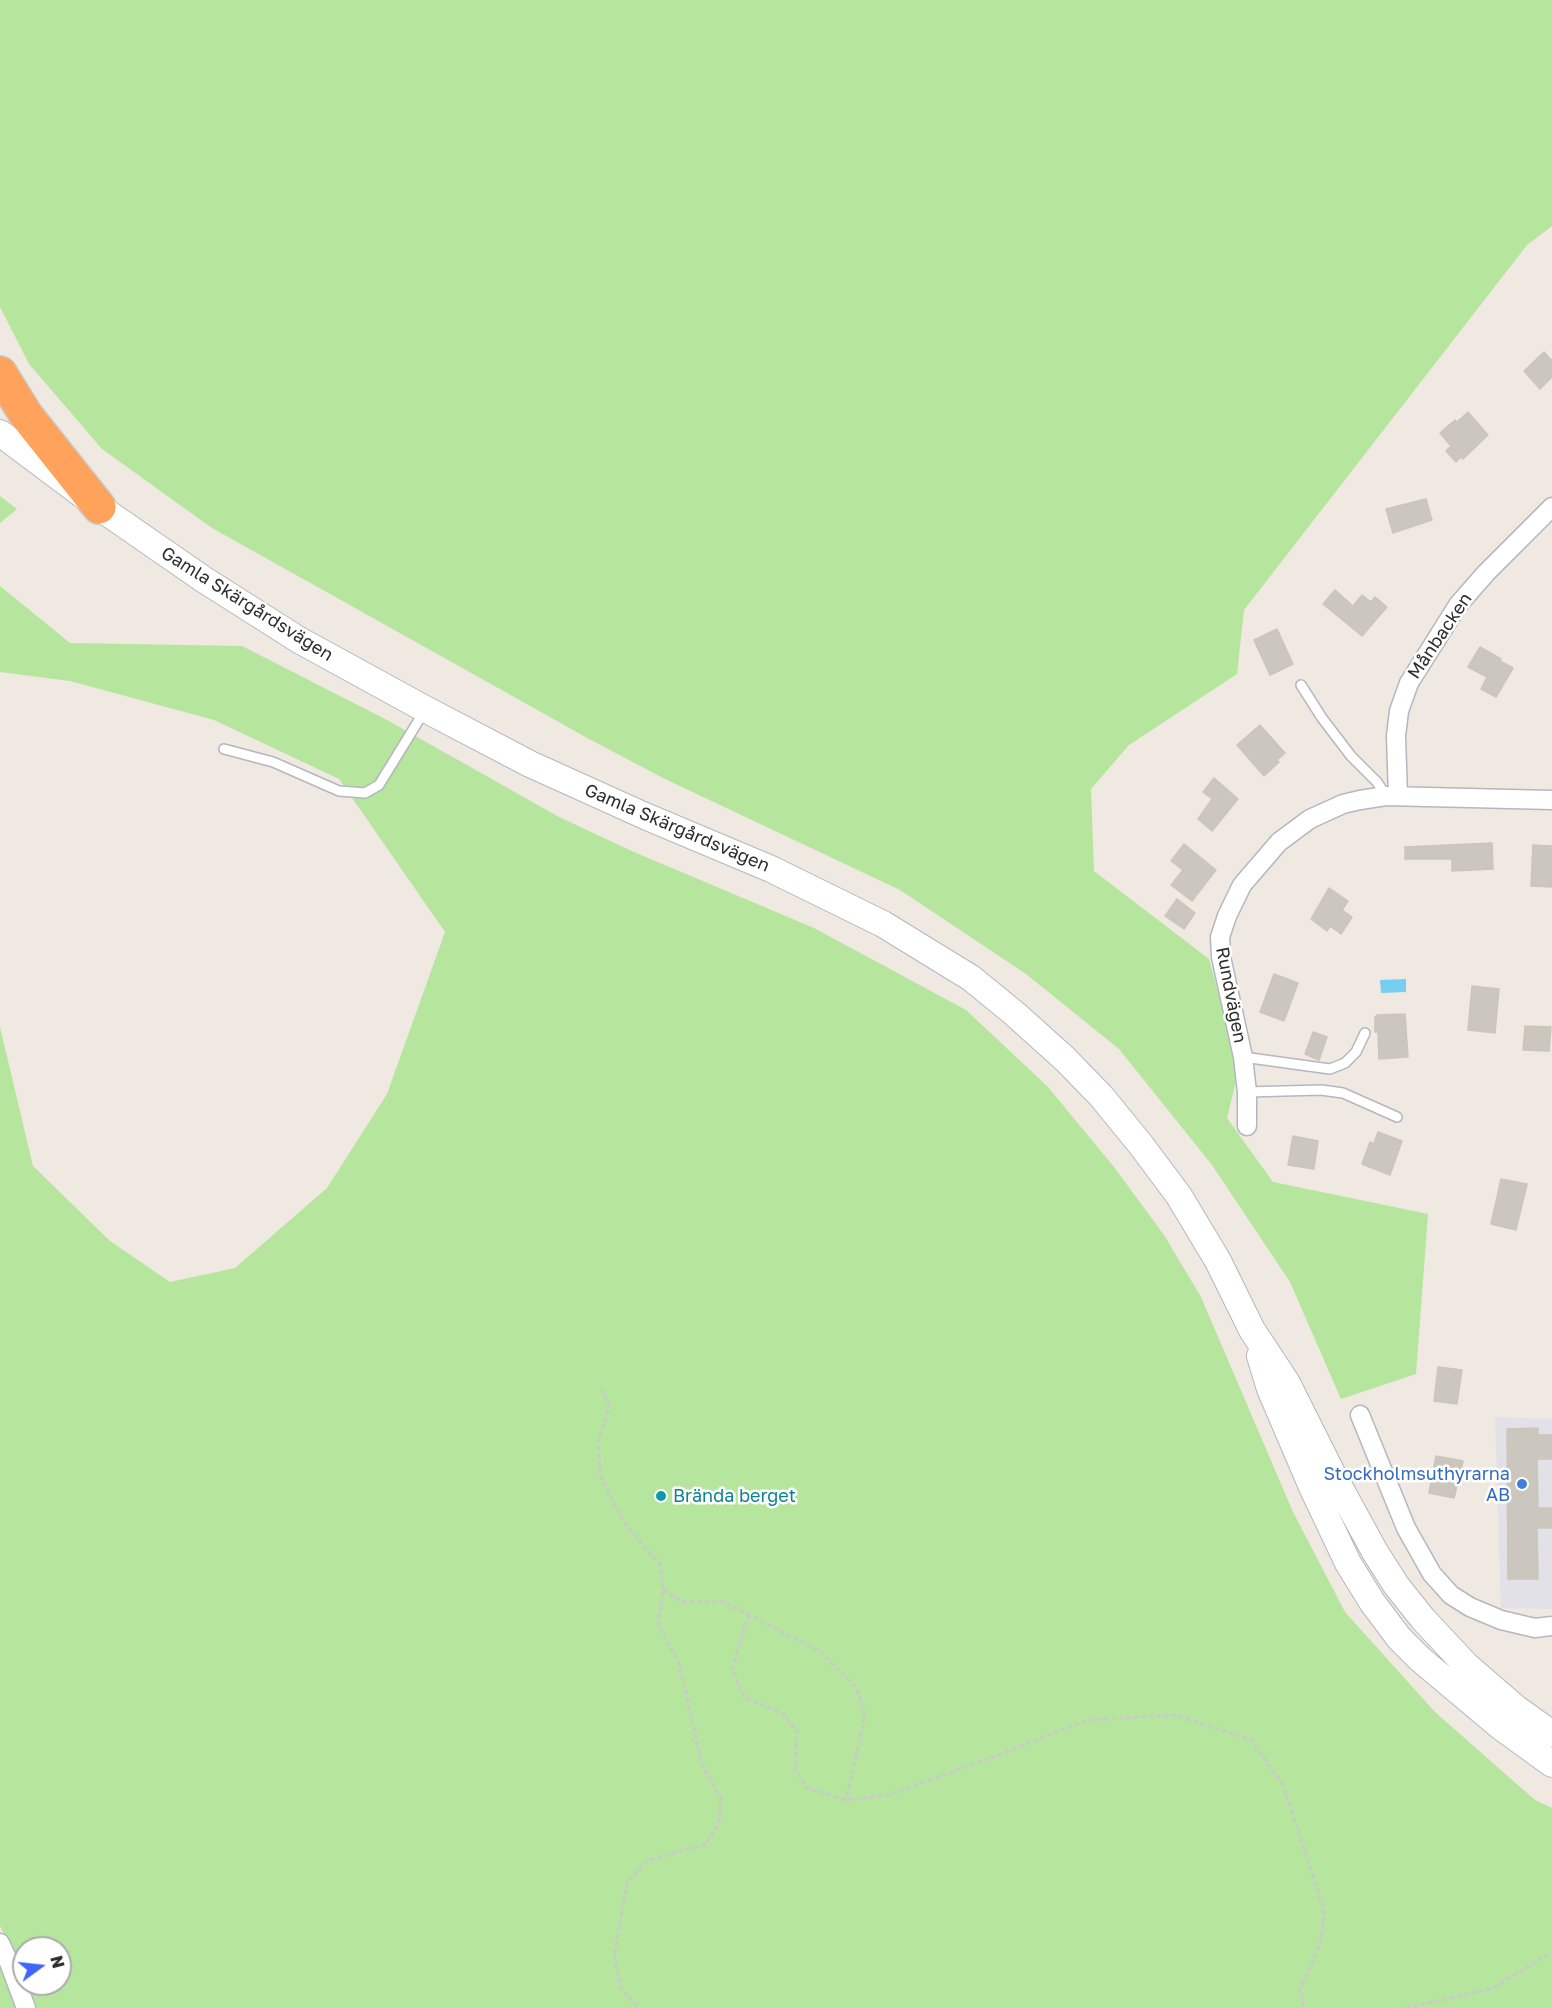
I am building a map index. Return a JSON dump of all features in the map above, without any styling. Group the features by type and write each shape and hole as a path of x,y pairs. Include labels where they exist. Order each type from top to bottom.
{"highway":[{"path":"0,373 26,415 99,507"}],"main road":[{"name":"Gamla Skärgårdsvägen","path":"0,433 99,507 202,579 299,640 541,769 771,869 883,924 971,978 1015,1014 1065,1059 1101,1096 1142,1145 1179,1196 1212,1252 1252,1330 1287,1383 1364,1533 1396,1585 1423,1619 1466,1665 1517,1709 1552,1734"},
{"name":"Gamla Skärgårdsvägen","path":"1252,1330 1270,1389 1312,1487 1348,1563 1371,1602 1399,1638 1420,1659 1501,1727 1550,1758"}],"street":[{"name":"Månbacken","path":"1392,796 1399,711 1409,683 1458,605 1494,564 1552,507"},
{"name":"Rundvägen","path":"1248,1126 1243,1057 1221,957 1220,937 1242,885 1279,842 1310,819 1343,804 1392,796 1552,800"},
{"path":"1360,1415 1406,1528 1432,1574 1451,1595 1470,1607 1501,1620 1535,1628 1552,1626"},
{"path":"0,1943 26,2008"}],"lane":[{"path":"1301,685 1343,747 1392,796"},
{"path":"224,749 273,762 339,791 365,793 379,785 425,709"},
{"path":"1243,1057 1330,1069 1345,1063 1356,1052 1365,1033"},
{"path":"1247,1092 1321,1089 1343,1093 1397,1117"}],"path":[{"path":"602,1389 609,1407 598,1442 600,1475 624,1523 660,1564 663,1590 658,1624 679,1663 702,1764 721,1799 719,1824 705,1844 646,1861 627,1883 614,1956 621,1988 638,2008"},
{"path":"663,1590 683,1602 724,1602 819,1651 856,1687 865,1716 846,1800"},
{"path":"749,1615 732,1669 744,1697 783,1714 798,1731 795,1769 807,1788 846,1800 888,1795 1087,1720 1176,1715 1251,1740 1282,1785 1324,1909 1321,1942 1300,1989 1304,2008"},
{"path":"1406,2008 1492,1988 1552,1952"}],"shaded area":[{"path":"1495,1417 1552,1419 1552,1609 1501,1608"}],"green space":[{"path":"0,0 1552,0 1552,226 1527,245 1244,610 1237,674 1129,745 1091,789 1094,871 1209,959 1236,1057 1235,1085 1227,1118 1273,1182 1428,1214 1416,1374 1341,1399 1290,1282 1212,1165 1119,1049 1026,974 900,890 665,779 212,528 102,449 29,364 0,307"},
{"path":"0,496 17,509 0,523"},
{"path":"0,586 70,643 242,646 387,720 559,817 634,852 814,928 966,1010 1048,1087 1114,1167 1164,1235 1201,1297 1293,1512 1345,1612 1435,1712 1535,1800 1552,1808 1552,2008 36,2008 32,1996 72,1996 72,1936 12,1936 12,1949 0,1926 0,1027 33,1166 110,1241 170,1282 235,1268 327,1188 387,1094 445,932 339,779 214,720 70,681 0,672"},
{"path":"0,1957 17,2008 0,2008"}],"water":[{"path":"1406,979 1406,992 1381,993 1380,980"}],"building":[{"path":"1544,352 1552,361 1552,377 1540,389 1524,371"},
{"path":"1468,412 1488,435 1463,459 1461,457 1456,462 1446,451 1451,446 1440,433"},
{"path":"1426,499 1432,520 1393,533 1386,509"},
{"path":"1335,590 1353,606 1362,595 1371,602 1375,597 1387,607 1362,636 1323,604"},
{"path":"1277,629 1293,664 1270,675 1254,640"},
{"path":"1480,647 1513,668 1496,697 1481,689 1487,677 1468,667"},
{"path":"1260,725 1285,753 1264,776 1237,745"},
{"path":"1214,778 1238,799 1212,831 1198,819 1212,799 1203,792"},
{"path":"1492,843 1493,869 1452,871 1452,859 1405,859 1405,847"},
{"path":"1184,844 1216,870 1192,901 1171,885 1183,870 1171,861"},
{"path":"1533,845 1552,846 1552,887 1531,886"},
{"path":"1329,888 1348,901 1342,910 1352,917 1341,934 1330,926 1327,931 1311,919"},
{"path":"1177,899 1195,913 1184,929 1165,916"},
{"path":"1274,974 1298,983 1284,1021 1260,1012"},
{"path":"1472,986 1499,989 1495,1033 1468,1030"},
{"path":"1405,1014 1408,1057 1379,1059 1375,1017"},
{"path":"1525,1026 1551,1027 1549,1051 1523,1050"},
{"path":"1313,1032 1327,1037 1319,1060 1305,1054"},
{"path":"1378,1132 1402,1141 1390,1175 1362,1164 1370,1142 1374,1144"},
{"path":"1293,1136 1318,1141 1314,1169 1288,1165"},
{"path":"1501,1179 1527,1184 1516,1230 1491,1224"},
{"path":"1438,1367 1462,1370 1457,1404 1434,1401"},
{"name":"Stockholmsuthyrarna AB","path":"1538,1428 1538,1435 1552,1435 1552,1459 1537,1459 1538,1508 1552,1508 1552,1528 1537,1528 1538,1579 1508,1579 1507,1429"},
{"path":"1436,1456 1463,1461 1454,1498 1429,1493"}],"place":[{"name":"Stockholmsuthyrarna AB","path":"1522,1484"},
{"name":"Brända berget","path":"661,1496"}]}
